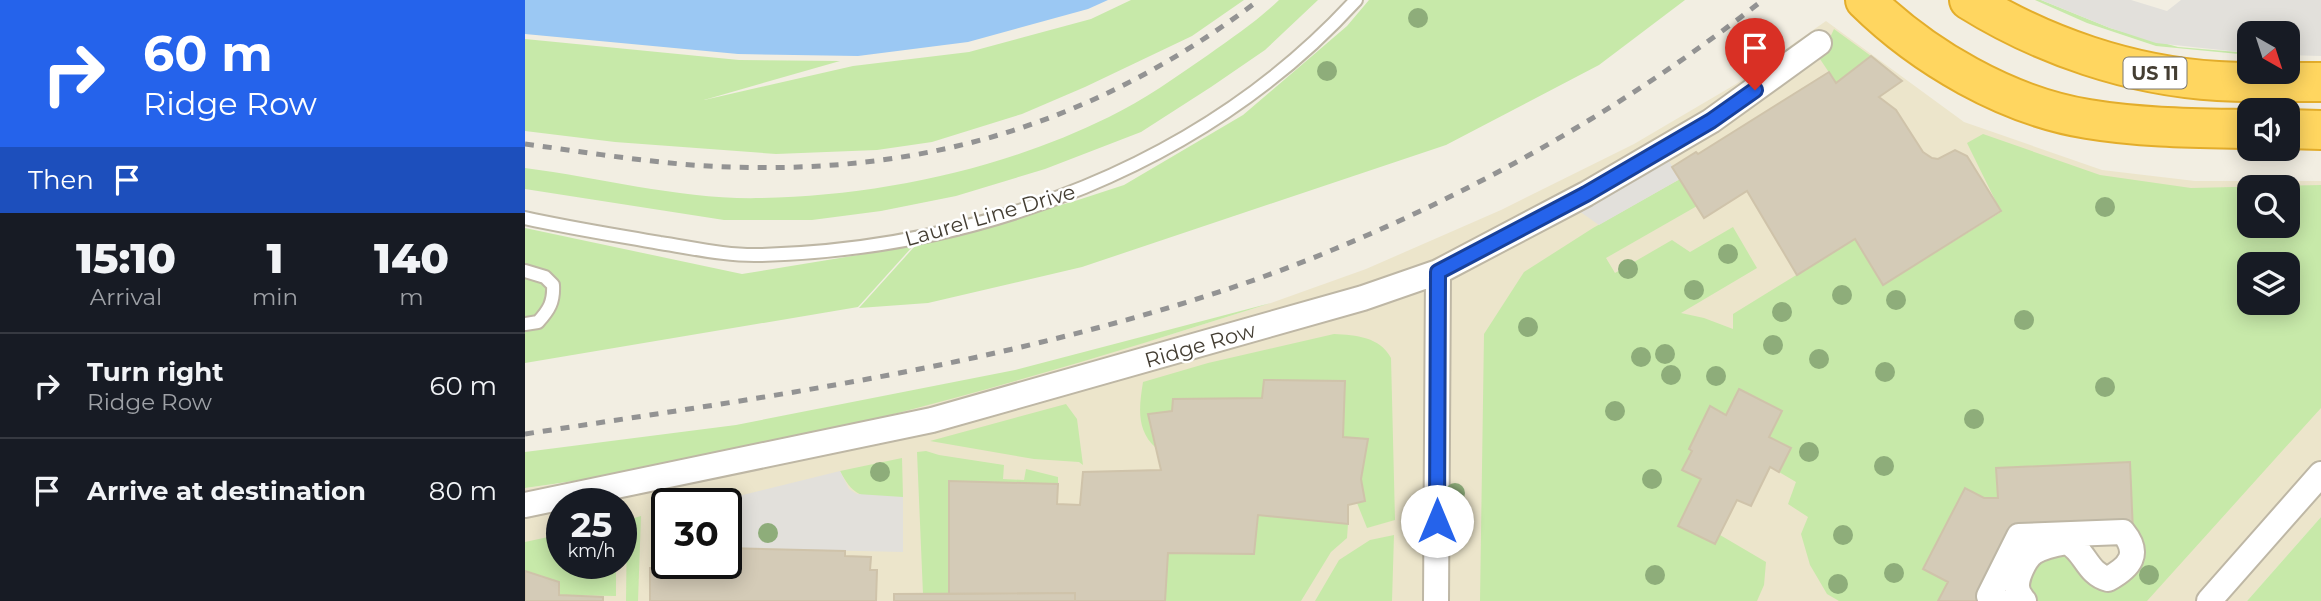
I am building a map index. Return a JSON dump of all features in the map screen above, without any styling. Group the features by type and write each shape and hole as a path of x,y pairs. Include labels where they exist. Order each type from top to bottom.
{"highway":[{"path":"1865,0 1904,35 1935,57 1969,76 2049,110 2086,119 2129,124 2237,129"},
{"name":"US 11","path":"1969,0 1999,18 2059,45 2134,68 2218,81 2321,82"},
{"path":"2300,129 2321,130"}],"street":[{"name":"Ridge Row","path":"525,505 932,420 1363,298 1438,272 1576,200 1711,121 1819,43"},
{"path":"1436,601 1438,272"},
{"path":"2209,601 2321,474"},
{"path":"1999,601 1989,596 2019,537 2123,532 2131,542 2128,565 2108,579 2096,574 2077,549 2067,542 2032,553 2017,583 2018,592 2024,601"}],"lane":[{"name":"Laurel Line Drive","path":"525,218 698,249 758,255 849,248 917,239 1051,200 1109,178 1171,147 1247,99 1323,36 1356,0"},
{"path":"525,271 545,277 553,285 554,298 549,310 538,322 525,324"}],"shaded area":[{"path":"2041,0 2131,0 2167,11 2181,0 2321,0 2321,56 2300,55 2300,21 2237,21 2237,52 2156,43"},
{"path":"1826,21 1964,122 2102,170 2195,181 2237,181 2237,238 2300,238 2300,181 2321,181 2321,517 2247,601 525,601 525,488 600,478 896,413 1163,337 1366,269 1501,210 1634,144 1736,84"},
{"path":"1669,161 1680,179 1599,225 1579,211"},
{"path":"840,471 849,489 857,494 903,497 903,552 742,548 742,495"}],"green space":[{"path":"1131,0 1244,0 1192,36 1085,87 1022,114 932,142 877,150 776,154 615,142 525,131 525,39 739,60 840,61 704,100 853,66 969,52 1091,19"},
{"path":"1279,0 1318,0 1265,50 1141,132 1045,169 956,196 881,211 812,220 724,220 525,189 525,168 702,196 805,196 895,185 984,165 1069,135 1122,110 1208,55"},
{"path":"1369,0 1685,0 1599,65 1446,145 1082,267 928,303 859,308 915,246 1124,185 1243,115 1347,26"},
{"path":"2035,0 2110,28 2178,47 2237,54 2156,46 2087,23"},
{"path":"1834,29 1871,56 1836,83 1820,59"},
{"path":"1983,134 2100,175 2191,188 2237,187 2237,238 2300,238 2300,185 2321,185 2321,408 2147,601 2024,601 2018,592 2049,546 2108,579 2133,531 2130,462 1996,468 1998,498 1984,498 1965,488 1923,568 1948,582 1938,601 1839,601 1827,594 1810,565 1801,534 1808,517 1788,504 1796,482 1779,472 1791,448 1769,437 1782,411 1739,389 1726,415 1710,407 1689,449 1692,451 1682,470 1701,479 1715,544 1720,535 1766,562 1764,585 1757,601 1480,601 1484,334 1524,272 1593,228 1680,179 1697,206 1606,258 1615,273 1672,240 1690,252 1733,227 1757,268 1681,313 1733,329 1733,314 1855,239 1883,285 2001,212 1967,143"},
{"path":"525,228 742,274 913,246 858,307 525,363"},
{"path":"1271,303 1087,360 902,412 714,456 525,488 525,452 736,425 1015,370"},
{"path":"1334,334 1367,338 1381,346 1391,358 1395,520 1367,528 1357,503 1365,501 1361,479 1368,439 1343,437 1344,382 1264,380 1262,398 1174,399 1172,411 1149,414 1156,448 1145,434 1140,409 1143,382 1208,363"},
{"path":"1066,404 1077,419 1083,465 1079,462 1034,459 930,441"},
{"path":"926,451 1004,465 1003,479 1024,480 1026,469 1058,477 1058,484 949,481 949,594 923,594 917,452"},
{"path":"902,458 903,497 865,496 852,489 840,471"},
{"path":"1258,515 1348,524 1347,538 1331,552 1301,601 1165,601 1168,553 1254,554"},
{"path":"641,516 638,601 626,601 626,579 637,579 637,517"},
{"path":"2321,517 2321,601 2247,601"},
{"path":"1394,535 1392,601 1315,601 1339,560 1370,540"},
{"path":"546,537 546,578 525,571 525,542"},
{"path":"549,579 616,579 616,596 559,595 558,582"}],"water":[{"path":"525,0 1108,0 1088,9 968,42 858,56 738,54 525,34"}],"building":[{"path":"1871,56 1902,81 1879,97 1896,110 1923,152 1938,159 1955,150 1967,156 2001,211 1883,285 1855,239 1797,275 1747,191 1704,218 1672,167 1696,152 1698,154 1829,72 1836,83"},
{"path":"1264,380 1345,381 1343,437 1368,439 1361,479 1365,501 1348,505 1348,524 1258,515 1254,554 1168,553 1165,601 1075,601 1075,593 949,594 949,481 1058,484 1057,504 1080,505 1083,472 1161,470 1148,414 1172,411 1173,399 1262,398"},
{"path":"1739,389 1782,411 1769,437 1791,448 1779,472 1770,467 1751,506 1737,500 1715,544 1678,526 1701,479 1682,470 1710,406 1726,415"},
{"path":"2130,462 2133,532 2019,536 1999,601 1938,601 1948,582 1923,569 1965,488 1984,498 1998,498 1996,468"},
{"path":"742,548 845,551 845,556 871,557 870,570 877,570 876,601 650,601 650,568 651,579 742,579"},
{"path":"525,571 559,582 559,595 603,597 603,601 525,601"},
{"path":"1075,593 1075,601 894,601 894,594"}],"railway":[{"path":"525,144 653,161 730,167 804,167 875,161 944,149 1010,132 1074,108 1137,78 1199,42 1259,0"},
{"path":"525,434 730,403 935,366 1104,326 1239,285 1305,261 1394,223 1505,168 1612,106 1714,37 1763,0"}],"route":[{"path":"1437,521 1438,272 1586,194 1711,121 1755,90"}]}
